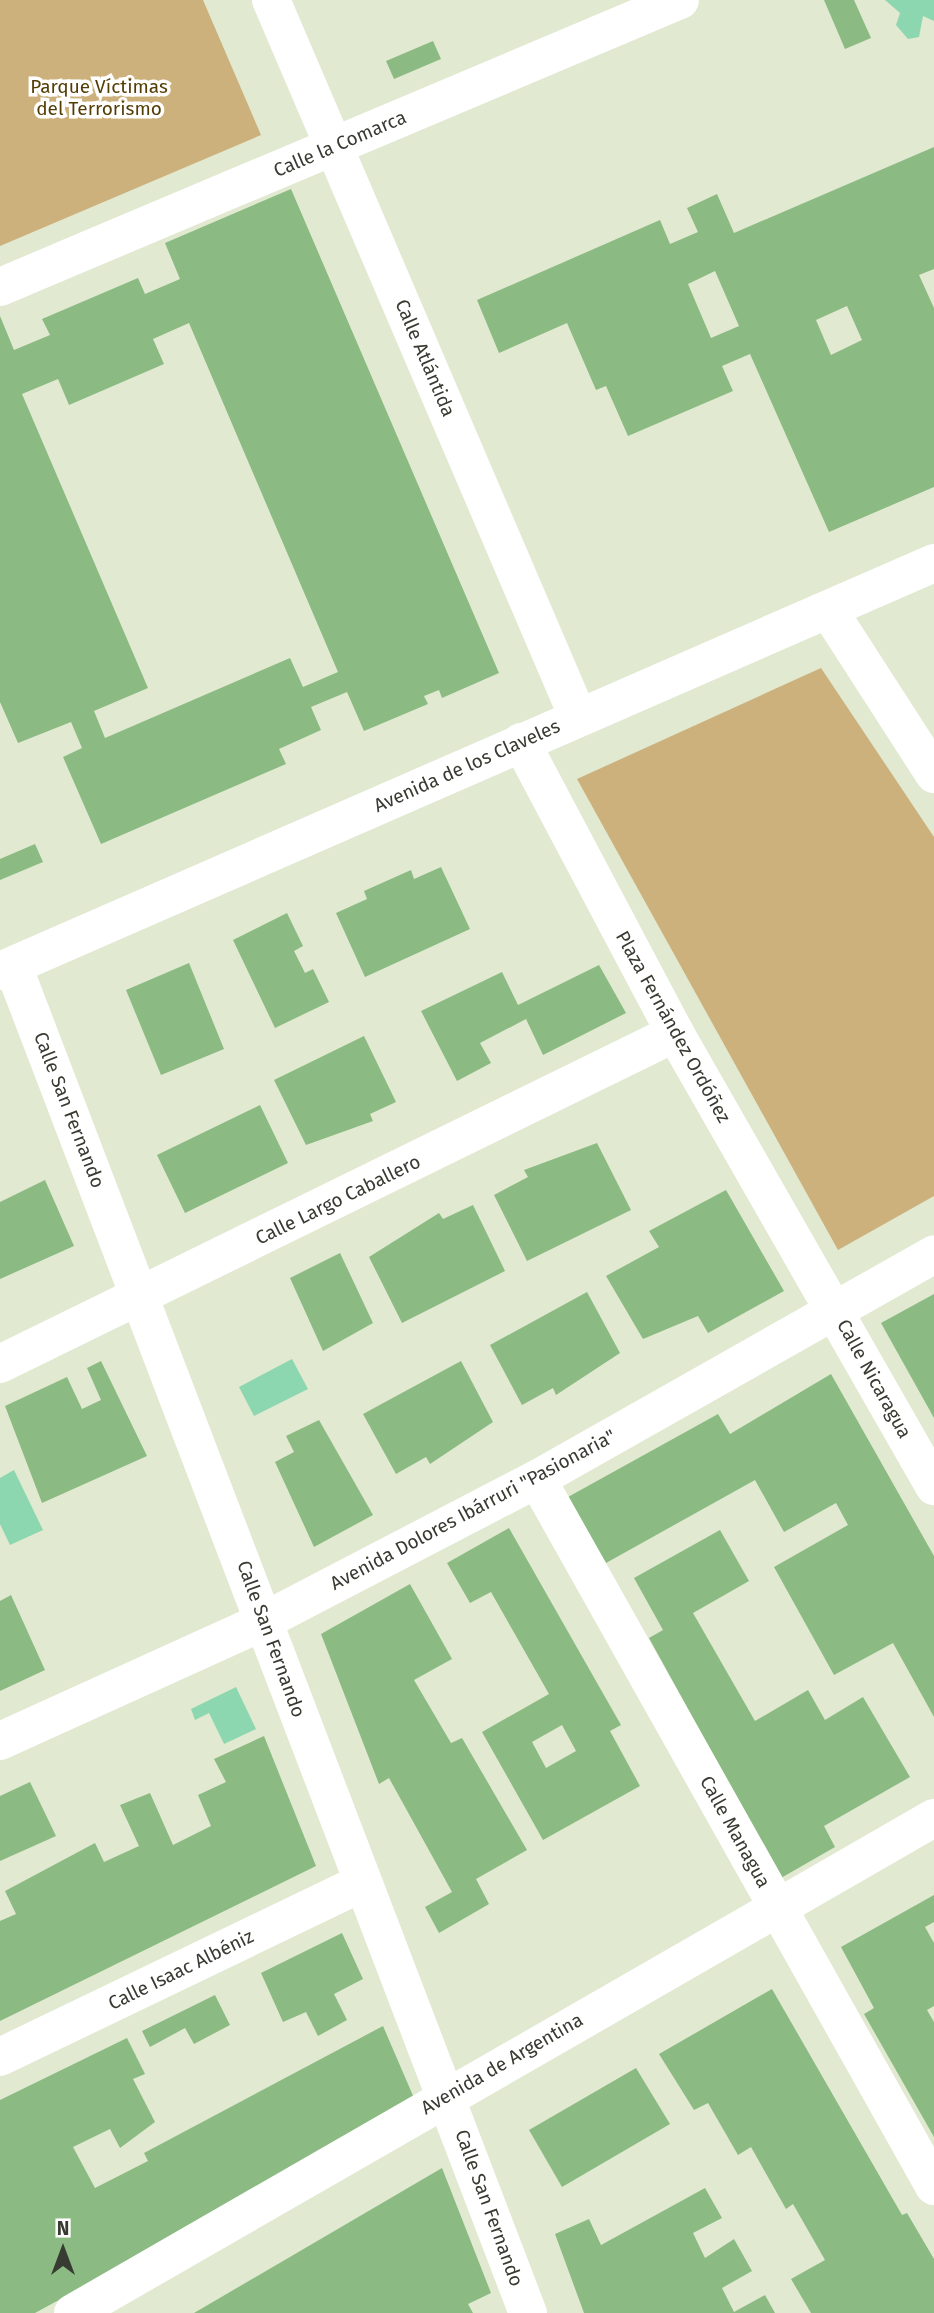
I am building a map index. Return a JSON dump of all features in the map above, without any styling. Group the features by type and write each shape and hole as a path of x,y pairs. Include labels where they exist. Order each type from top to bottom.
{"street":[{"name":"Calle Atlántida","path":"271,0 578,717"},
{"name":"Calle la Comarca","path":"0,287 680,0"},
{"name":"Avenida de los Claveles","path":"6,968 934,563"},
{"path":"829,611 934,774"},
{"name":"Plaza Fernández Ordóñez","path":"521,742 674,1033 834,1307"},
{"name":"Calle San Fernando","path":"6,968 142,1298 361,1883 447,2095 528,2313"},
{"name":"Calle Largo Caballero","path":"0,1364 142,1298 674,1033"},
{"name":"Avenida Dolores Ibárruri \"Pasionaria\"","path":"0,1741 264,1621 537,1479 834,1307 934,1254"},
{"name":"Calle Nicaragua","path":"834,1307 934,1486"},
{"name":"Calle Managua","path":"537,1479 934,2186"},
{"name":"Avenida de Argentina","path":"73,2313 447,2095 934,1818"},
{"name":"Calle Isaac Albéniz","path":"0,2057 361,1883"}],"green space":[{"name":"Parque Víctimas del Terrorismo","path":"0,0 203,0 261,135 0,246"},
{"path":"821,668 934,837 934,1196 838,1250 577,779"}],"shaded area":[{"path":"885,0 934,0 934,21 923,16 919,37 908,39 896,25 900,13"},
{"path":"292,1359 308,1389 254,1416 239,1387"},
{"path":"14,1470 43,1530 10,1545 0,1524 0,1478"},
{"path":"236,1687 256,1729 224,1744 209,1713 195,1720 191,1709"}],"building":[{"path":"824,0 854,0 871,38 845,49"},
{"path":"433,41 441,59 394,79 386,61"},
{"path":"934,147 934,269 919,275 934,308 934,487 829,532 750,354 722,366 733,391 628,436 606,386 596,390 567,323 499,353 477,300 660,220 670,244 698,232 687,208 717,194 734,233","holes":["715,271 739,326 711,338 688,284","847,306 862,340 831,355 816,320"]},
{"path":"291,189 499,673 442,698 439,690 424,696 428,704 364,731 347,692 311,707 321,730 279,749 286,764 101,844 63,757 82,748 71,722 18,743 0,702 0,316 14,350 50,335 42,319 138,278 145,294 180,279 165,243","holes":["189,323 338,672 303,687 290,658 105,738 94,711 148,688 22,394 58,379 69,405 164,364 153,339"]},
{"path":"35,844 43,862 0,880 0,859"},
{"path":"441,867 470,929 365,977 336,913 367,899 364,891 411,870 414,879"},
{"path":"287,913 303,946 294,951 305,973 313,969 329,1002 275,1028 233,940"},
{"path":"189,963 224,1049 161,1075 126,990"},
{"path":"599,965 626,1013 543,1055 526,1019 480,1043 491,1063 457,1081 421,1011 502,972 518,1005"},
{"path":"364,1036 396,1102 370,1114 373,1121 306,1145 274,1080"},
{"path":"260,1105 288,1163 185,1213 157,1155"},
{"path":"597,1143 631,1210 527,1261 494,1195 528,1177 524,1170"},
{"path":"45,1180 74,1246 0,1279 0,1202"},
{"path":"726,1190 784,1291 708,1333 698,1316 643,1339 606,1276 659,1247 649,1231"},
{"path":"473,1205 505,1271 402,1323 369,1257 439,1213 443,1219"},
{"path":"340,1253 373,1323 323,1351 290,1278"},
{"path":"587,1292 620,1353 556,1395 553,1388 522,1405 490,1345"},
{"path":"934,1294 934,1418 881,1323"},
{"path":"101,1361 147,1456 42,1503 5,1406 67,1377 82,1409 101,1400 87,1368"},
{"path":"461,1361 493,1422 430,1464 426,1457 396,1474 363,1414"},
{"path":"831,1374 934,1556 934,1717 893,1643 834,1675 774,1567 848,1525 836,1503 784,1532 755,1480 606,1563 568,1497 718,1414 730,1434"},
{"path":"319,1420 373,1515 314,1547 275,1462 294,1452 286,1436"},
{"path":"509,1528 621,1725 610,1731 640,1786 543,1840 482,1732 549,1694 491,1592 470,1603 447,1563","holes":["562,1725 576,1751 546,1768 532,1742"]},
{"path":"720,1530 749,1581 693,1613 755,1721 808,1690 825,1720 863,1697 910,1777 824,1826 835,1847 781,1878 649,1638 663,1630 634,1578"},
{"path":"410,1584 452,1659 414,1680 451,1743 462,1738 527,1850 476,1879 489,1904 439,1933 425,1907 452,1892 389,1778 379,1784 321,1634"},
{"path":"11,1595 45,1670 0,1691 0,1601"},
{"path":"264,1736 316,1866 0,2021 0,1921 16,1914 5,1891 95,1843 104,1862 139,1846 120,1805 150,1793 173,1845 211,1826 198,1795 226,1782 214,1759"},
{"path":"30,1782 56,1836 0,1861 0,1796"},
{"path":"934,1895 934,1922 925,1927 934,1943 934,2006 927,2010 934,2022 934,2137 864,2014 874,2008 841,1947"},
{"path":"342,1933 363,1979 334,1994 347,2020 318,2036 306,2012 283,2022 261,1973"},
{"path":"772,1989 902,2215 907,2213 934,2259 934,2313 811,2313 791,2279 825,2260 793,2204 786,2209 751,2147 738,2155 708,2103 694,2110 659,2054"},
{"path":"215,1995 230,2025 194,2044 185,2028 150,2047 142,2031"},
{"path":"383,2026 417,2105 35,2313 0,2313 0,2100 127,2038 145,2074 133,2079 155,2122 120,2148 110,2129 73,2147 95,2188 148,2161 144,2153"},
{"path":"636,2068 670,2124 562,2187 529,2130"},
{"path":"442,2168 491,2293 468,2304 473,2313 194,2313"},
{"path":"705,2188 722,2218 693,2233 705,2258 734,2239 752,2271 722,2288 734,2312 765,2295 775,2313 584,2313 555,2234 589,2219 601,2245"}]}
